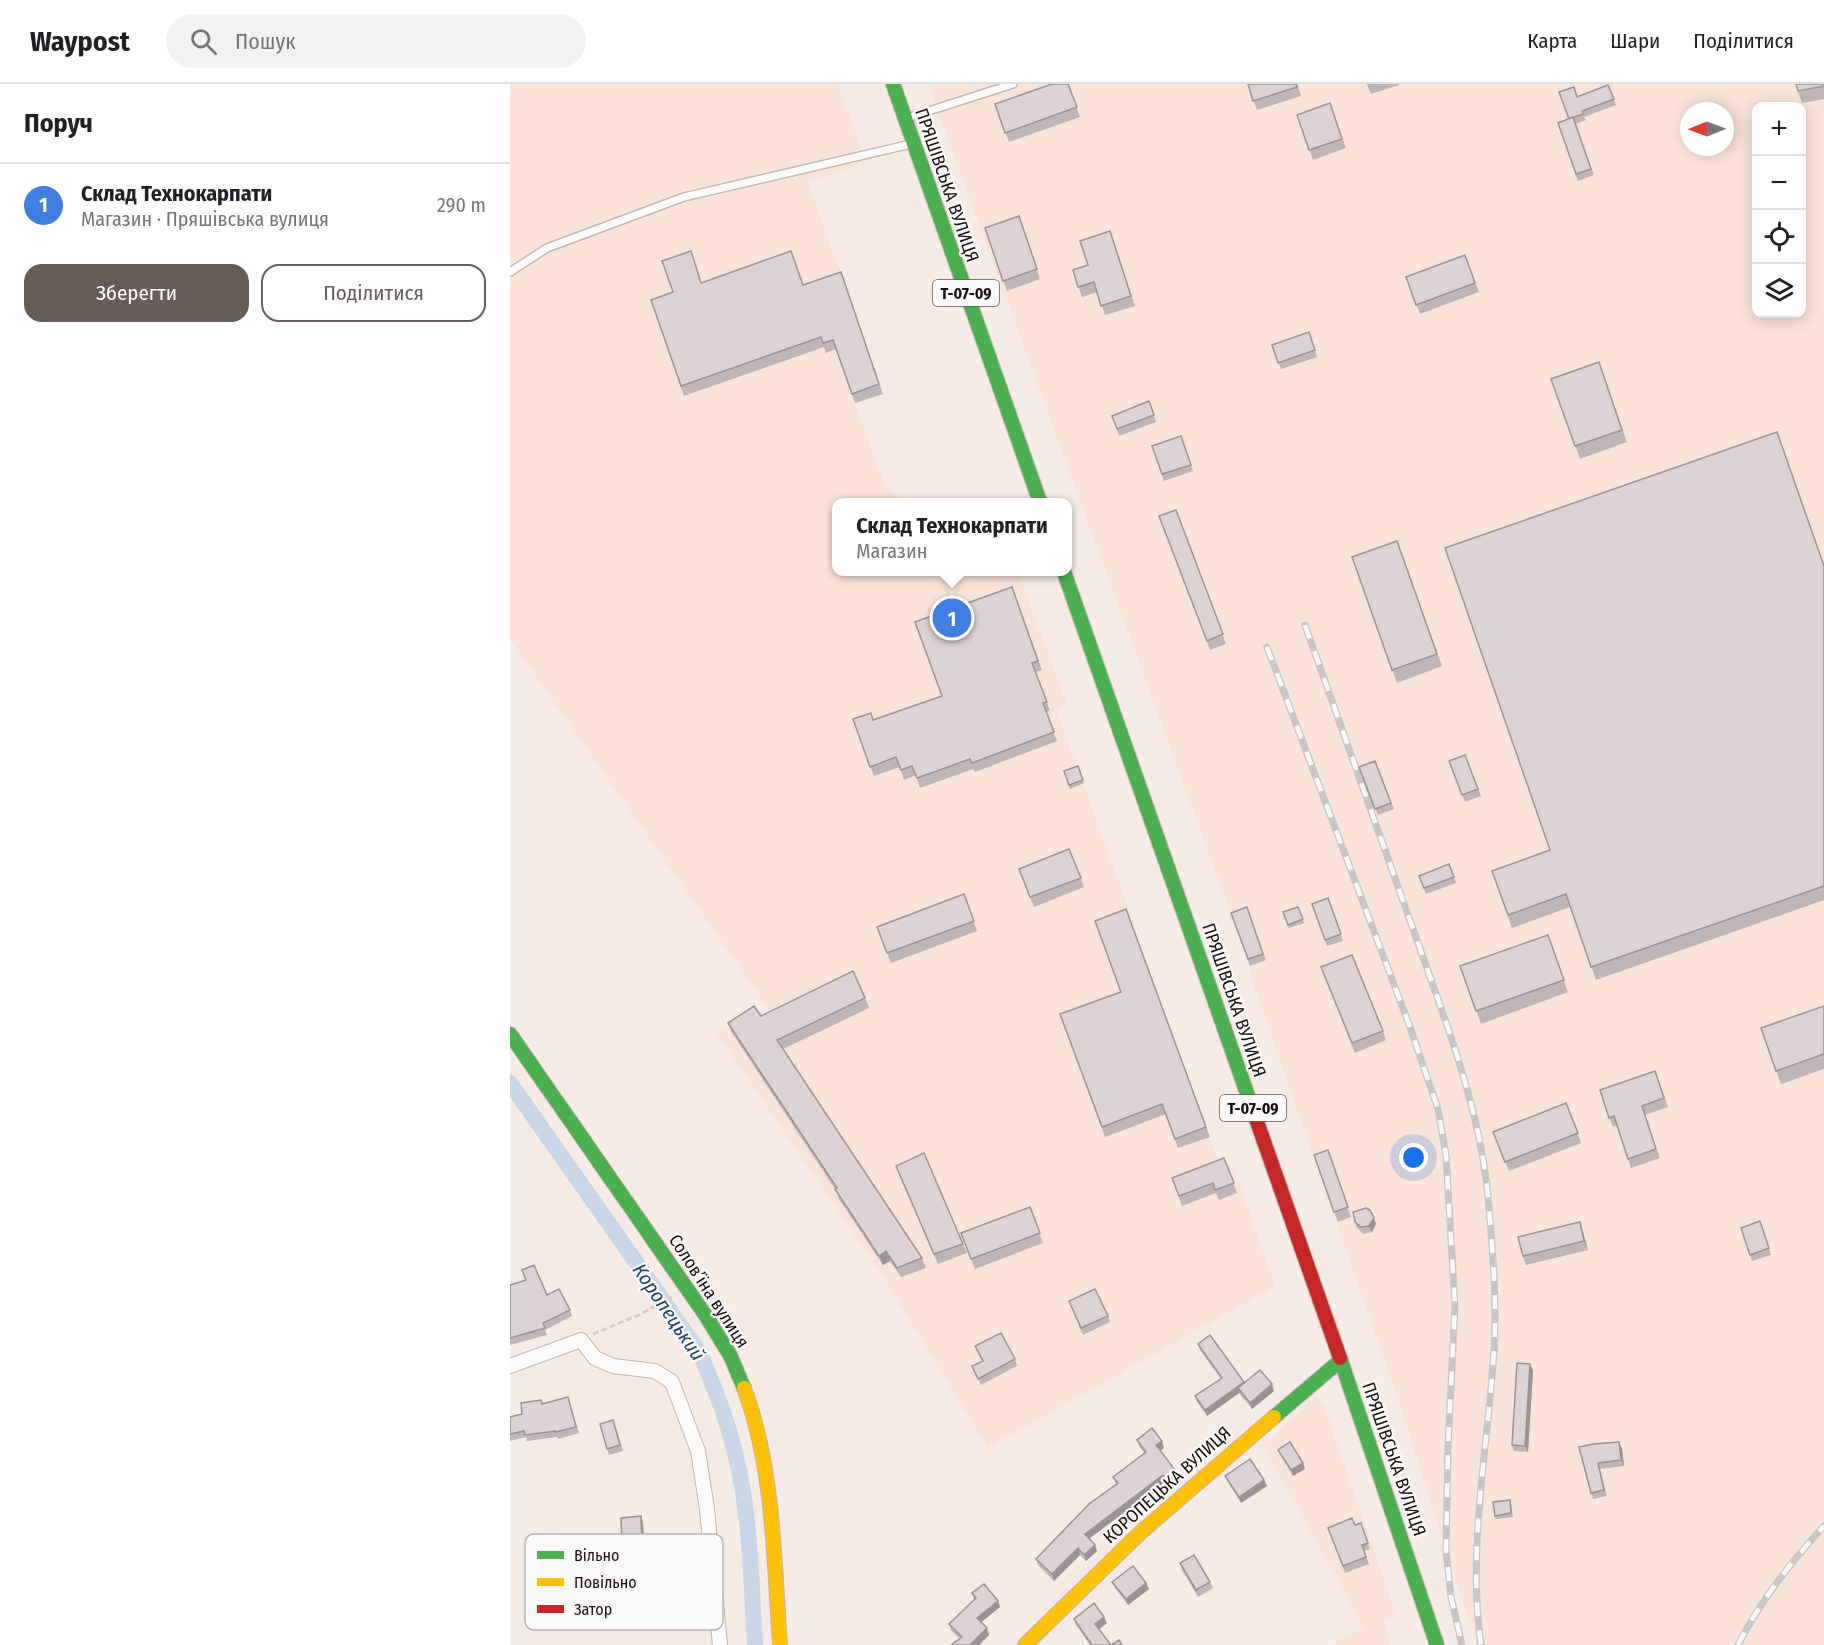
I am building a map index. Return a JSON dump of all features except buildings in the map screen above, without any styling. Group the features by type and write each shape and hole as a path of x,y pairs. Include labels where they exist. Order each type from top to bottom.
{"main road":[{"name":"ПРЯШІВСЬКА ВУЛИЦЯ","path":"893,84 1039,498"},
{"name":"ПРЯШІВСЬКА ВУЛИЦЯ","path":"1065,576 1341,1360 1437,1645"},
{"name":"Соловʼїна вулиця","path":"510,1034 687,1287 716,1330 735,1365 758,1439 767,1494 780,1645"},
{"name":"КОРОПЕЦЬКА ВУЛИЦЯ","path":"1024,1645 1068,1600 1201,1476 1341,1360"}],"street":[{"path":"510,1366 580,1340 595,1358 614,1366 655,1371 672,1383 698,1451 703,1475 709,1534"},
{"path":"718,1630 720,1645"}],"lane":[{"path":"905,119 1013,84"},
{"path":"510,272 548,248 684,197 913,143"}],"path":[{"path":"580,1340 649,1310 674,1296"}],"shaded area":[{"path":"510,84 838,84 866,162 808,182 883,394 855,404 886,488 900,498 832,498 832,576 1019,576 1067,704 1056,709 1132,918 1129,919 1221,1169 1233,1165 1275,1286 988,1448 884,1278 716,1032 722,1029 725,1032 759,1009 767,1022 775,1018 510,639"},
{"path":"928,84 1824,84 1824,1645 1477,1645 1396,1393 1249,971 1250,966"},
{"path":"1318,1400 1323,1403 1396,1615 1383,1620 1391,1645 1331,1645 1364,1628 1263,1445 1310,1402"}],"waterway":[{"name":"Коропецький","path":"510,1083 700,1353 725,1417 741,1480 750,1551 755,1645"}],"railway":[{"path":"1305,625 1449,1032 1479,1136 1489,1208 1495,1315 1491,1387 1477,1535 1477,1608 1481,1645"},
{"path":"1267,647 1410,1027 1438,1109 1446,1155 1455,1306 1448,1446 1446,1551 1451,1597 1462,1645"},
{"path":"1738,1645 1777,1582 1824,1526"}],"traffic: fast":[{"path":"893,84 1039,498"},
{"path":"1065,576 1254,1113"},
{"path":"510,1034 706,1316 730,1355 744,1388"},
{"path":"1340,1358 1437,1645"},
{"path":"1274,1417 1341,1360"}],"traffic: slow":[{"path":"744,1388 754,1418 767,1482 780,1645"},
{"path":"1025,1645 1139,1534 1274,1417"}],"traffic: jam":[{"path":"1254,1113 1340,1358"}],"place":[{"name":"Склад Технокарпати","path":"952,618"}]}
